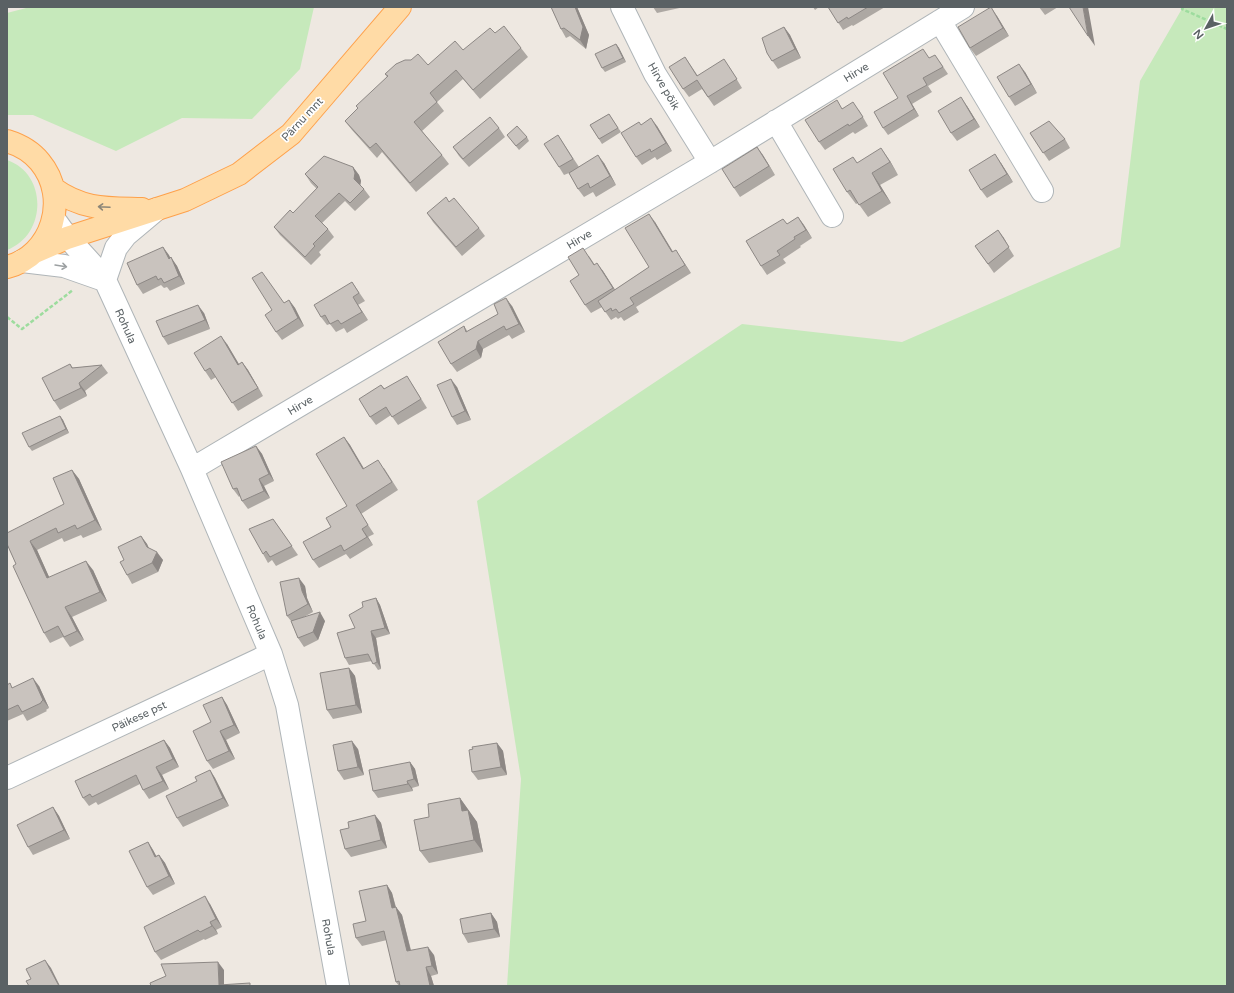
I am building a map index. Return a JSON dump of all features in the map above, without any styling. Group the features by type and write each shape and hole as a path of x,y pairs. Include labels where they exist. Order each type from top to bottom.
{"main road":[{"name":"Pärnu mnt","path":"21,260 67,238 184,200 239,174 291,134 400,7"},
{"path":"7,141 25,149 41,162 48,174 54,190 54,218 45,239 21,260"},
{"name":"Pärnu mnt","path":"54,190 66,198 91,206 157,209"}],"street":[{"name":"Hirve põik","path":"622,7 655,74 710,162"},
{"name":"Hirve","path":"192,469 710,162 963,7"},
{"path":"940,21 1042,191"},
{"path":"776,121 832,216"},
{"path":"21,260 64,266 105,280 116,248 126,235 157,209"},
{"name":"Rohula","path":"54,218 67,238 95,267 105,280 192,469 271,654 287,705 338,986"},
{"name":"Päikese pst","path":"7,778 271,654"}],"path":[{"path":"1183,7 1182,9 1227,29"},
{"path":"7,317 22,329 76,287"}],"green space":[{"path":"30,7 314,7 300,69 252,119 182,118 116,151 33,115 7,115 7,13"},
{"path":"1183,7 1227,7 1227,986 507,986 521,779 477,501 742,324 902,342 1120,247 1140,81"},
{"path":"7,160 20,167 30,178 36,191 37,205 35,219 30,232 20,242 7,250"}],"building":[{"path":"551,7 575,7 583,27 580,40 564,28 561,29"},
{"path":"828,7 868,7 838,23"},
{"path":"991,7 1003,28 970,48 958,27"},
{"path":"1069,7 1083,7 1088,36"},
{"path":"504,26 521,48 473,90 456,70 430,93 437,102 414,122 442,155 410,183 376,143 370,148 345,121 358,108 356,106 388,76 385,74 396,64 405,60 411,60 418,54 428,65 455,41 463,50 490,28 495,33"},
{"path":"784,27 795,49 772,61 767,53 762,38"},
{"path":"616,44 623,58 602,68 595,54"},
{"path":"923,49 929,58 935,55 943,67 923,78 927,85 907,96 914,109 883,128 874,112 898,98 883,73"},
{"path":"685,57 697,76 724,59 737,79 708,97 697,80 683,89 669,67"},
{"path":"1019,64 1031,84 1009,97 997,77"},
{"path":"961,97 974,119 951,133 938,111"},
{"path":"837,100 842,109 853,102 863,117 849,126 848,124 819,142 805,120"},
{"path":"609,114 618,128 599,139 590,125"},
{"path":"490,117 499,128 463,159 453,147"},
{"path":"651,118 666,143 651,152 650,149 636,157 621,133 639,122 641,125"},
{"path":"1049,121 1065,139 1043,153 1030,133"},
{"path":"517,126 527,137 516,146 507,135"},
{"path":"558,135 573,159 559,167 544,144"},
{"path":"757,147 769,166 734,188 722,169"},
{"path":"881,148 890,162 872,173 882,191 859,205 850,190 847,192 833,169 853,157 857,163"},
{"path":"995,154 1007,174 981,190 969,170"},
{"path":"598,155 610,176 590,188 588,183 578,189 569,173"},
{"path":"324,156 353,167 355,173 354,179 364,189 350,203 339,193 315,216 328,229 313,244 315,246 305,257 274,227 290,210 293,213 318,187 305,174"},
{"path":"446,197 449,202 454,198 479,228 456,247 427,213"},
{"path":"649,214 672,252 676,250 685,265 630,298 634,304 619,313 616,309 612,311 611,308 605,312 598,301 649,267 625,228"},
{"path":"798,217 806,230 794,237 795,239 777,251 780,255 761,266 746,241 783,219 787,224"},
{"path":"998,230 1009,247 988,264 975,246"},
{"path":"163,247 169,259 171,257 179,276 164,283 161,278 158,280 156,276 137,285 127,263"},
{"path":"583,248 594,265 597,263 613,288 585,305 570,281 579,275 568,257"},
{"path":"262,272 284,303 289,300 298,318 276,332 265,315 272,310 252,278"},
{"path":"352,282 359,293 353,297 362,312 341,324 338,320 330,324 325,315 321,317 314,305"},
{"path":"506,298 519,324 506,330 504,326 478,341 476,349 451,364 438,342 464,326 466,332 498,314 494,304"},
{"path":"198,305 205,320 163,337 156,321"},
{"path":"221,336 238,365 242,362 258,388 232,403 210,368 205,371 194,353"},
{"path":"70,364 72,368 102,365 79,383 81,388 54,401 42,378"},
{"path":"407,376 421,399 392,417 386,407 370,417 359,399 381,385 384,389"},
{"path":"451,379 465,411 452,417 437,385"},
{"path":"60,416 66,429 29,447 22,433"},
{"path":"344,437 363,469 378,460 392,482 356,505 368,525 362,529 367,537 344,551 341,545 313,560 303,542 331,527 326,518 347,506 316,454"},
{"path":"256,446 269,474 259,479 264,491 242,501 237,488 233,489 221,462"},
{"path":"72,470 95,520 77,529 75,525 58,533 56,528 30,541 47,578 86,561 100,592 65,607 77,631 64,637 58,626 44,633 13,566 16,564 7,544 7,533 64,504 53,478"},
{"path":"273,519 292,546 270,557 266,551 263,554 249,529"},
{"path":"141,536 147,547 157,552 152,563 127,575 120,562 124,560 118,547"},
{"path":"299,578 302,591 308,604 287,616 280,582"},
{"path":"376,598 385,628 371,631 377,662 373,664 368,654 345,658 337,633 355,628 349,615 363,607 362,602"},
{"path":"320,612 313,632 298,638 291,621"},
{"path":"349,668 356,705 327,710 320,673"},
{"path":"33,678 43,700 41,703 22,712 18,705 7,710 7,685 10,683 12,688"},
{"path":"222,697 234,725 220,731 229,751 207,761 193,731 211,722 203,705"},
{"path":"164,740 173,759 156,767 163,781 143,790 136,775 92,797 90,794 83,798 75,781"},
{"path":"352,741 358,767 338,771 333,745"},
{"path":"497,743 501,767 472,772 469,750 473,749 472,747"},
{"path":"410,762 414,779 407,781 408,784 373,791 369,770"},
{"path":"210,770 223,798 177,818 166,796 197,781 195,777"},
{"path":"460,798 462,811 468,810 474,840 420,851 414,820 429,817 428,804"},
{"path":"53,807 64,830 28,847 17,825"},
{"path":"375,815 381,840 345,849 340,830 349,828 348,822"},
{"path":"148,842 155,857 159,855 169,876 147,887 129,851"},
{"path":"387,885 392,908 396,907 407,951 428,947 432,966 426,967 430,986 400,986 399,981 396,982 384,931 356,938 353,924 366,921 359,891"},
{"path":"205,896 216,919 210,922 212,926 200,932 198,930 155,952 144,927"},
{"path":"491,913 494,929 463,934 460,919"},
{"path":"45,960 59,986 29,986 26,981 31,979 26,969"},
{"path":"218,962 219,985 250,983 250,986 151,986 150,983 166,976 161,964"}]}
